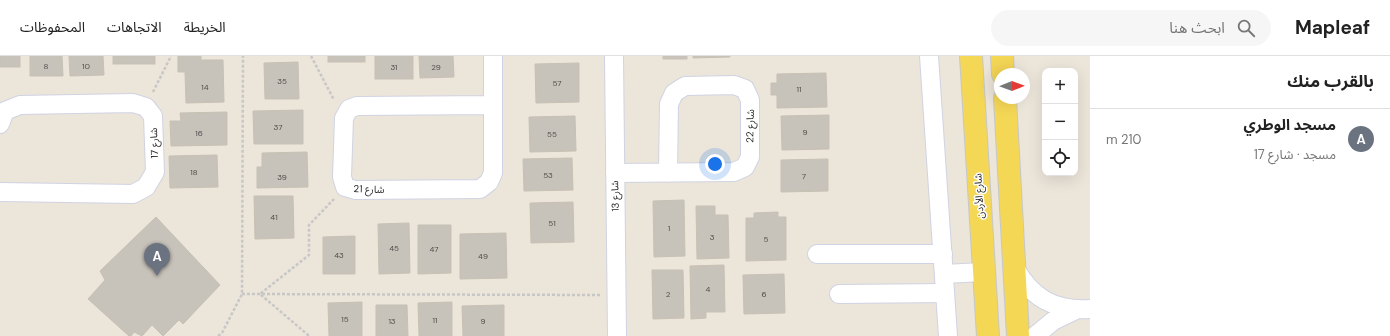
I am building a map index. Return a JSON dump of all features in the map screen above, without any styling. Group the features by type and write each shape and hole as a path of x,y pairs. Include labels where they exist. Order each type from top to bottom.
{"main road":[{"name":"شارع الأردن","path":"971,56 988,336"},
{"path":"1002,56 1003,68"},
{"path":"1004,104 1018,336"}],"street":[{"name":"شارع 21","path":"344,118 342,178 345,187 354,190 480,189 489,182 493,173 492,56"},
{"name":"شارع 13","path":"614,56 617,295 616,336"},
{"path":"929,56 948,336"},
{"name":"شارع 22","path":"615,173 668,173 734,172 745,167 750,157 750,100 745,89 734,85 685,86 674,93 669,104 668,173"},
{"path":"0,124 5,112 20,106 133,103 146,107"},
{"path":"344,118 349,109 357,106 493,104"},
{"name":"شارع 17","path":"0,192 134,194 146,187 155,172 153,116 146,107"},
{"path":"817,254 943,254"},
{"path":"1014,266 1026,285 1043,300 1064,308 1083,309"},
{"path":"944,274 983,272"},
{"path":"839,294 945,293"},
{"path":"1034,336 1053,321 1083,309"}],"path":[{"path":"146,107 171,56"},
{"path":"218,336 222,333 242,294 243,56"},
{"path":"311,56 344,118"},
{"path":"260,294 309,256 309,225 345,187"},
{"path":"242,294 617,295"},
{"path":"260,294 308,336"}],"building":[{"path":"0,56 20,56 20,67 0,67"},
{"path":"30,56 62,56 63,76 30,76"},
{"path":"69,56 103,56 104,75 70,76"},
{"path":"113,56 155,56 155,64 113,64"},
{"path":"178,56 201,56 201,60 223,60 224,102 186,103 185,72 178,72"},
{"path":"328,56 365,56 365,62 328,62"},
{"path":"375,56 413,56 413,79 375,79"},
{"path":"419,56 453,56 454,77 420,78"},
{"path":"663,56 687,56 687,59 663,59"},
{"path":"693,56 730,56 730,57 693,58"},
{"path":"298,62 299,99 265,99 264,63"},
{"path":"579,63 579,102 536,103 535,64"},
{"path":"826,73 827,107 777,108 777,95 771,95 771,83 777,83 777,74"},
{"path":"303,110 303,144 254,144 253,111"},
{"path":"227,112 227,145 171,146 170,121 181,121 180,113"},
{"path":"829,115 829,149 782,150 781,116"},
{"path":"575,116 576,151 530,152 529,117"},
{"path":"307,152 308,187 257,188 257,167 262,167 262,153"},
{"path":"217,155 218,187 170,188 169,156"},
{"path":"572,158 573,190 524,191 523,159"},
{"path":"828,159 828,191 781,192 781,160"},
{"path":"254,196 293,196 294,238 255,239"},
{"path":"684,200 685,256 654,257 653,201"},
{"path":"573,202 574,242 531,243 530,203"},
{"path":"696,206 715,206 715,215 728,215 729,258 697,259"},
{"path":"778,212 778,217 786,217 786,260 746,261 746,218 754,218 754,213"},
{"path":"156,217 220,285 183,324 179,320 163,336 152,325 142,336 134,332 131,336 129,336 88,299 105,280 100,271"},
{"path":"409,223 410,273 379,274 378,224"},
{"path":"418,225 451,225 451,273 418,274"},
{"path":"506,233 507,278 460,279 460,234"},
{"path":"355,236 355,274 323,274 323,237"},
{"path":"724,265 725,312 706,312 706,318 691,319 690,266"},
{"path":"652,270 683,270 684,318 653,319"},
{"path":"784,274 785,313 744,314 743,275"},
{"path":"362,302 362,336 329,336 328,303"},
{"path":"452,302 452,336 419,336 418,303"},
{"path":"376,305 407,305 408,336 376,336"},
{"path":"504,305 504,336 463,336 462,306"}],"place":[{"name":"مسجد الوطري","path":"157,276"}]}
